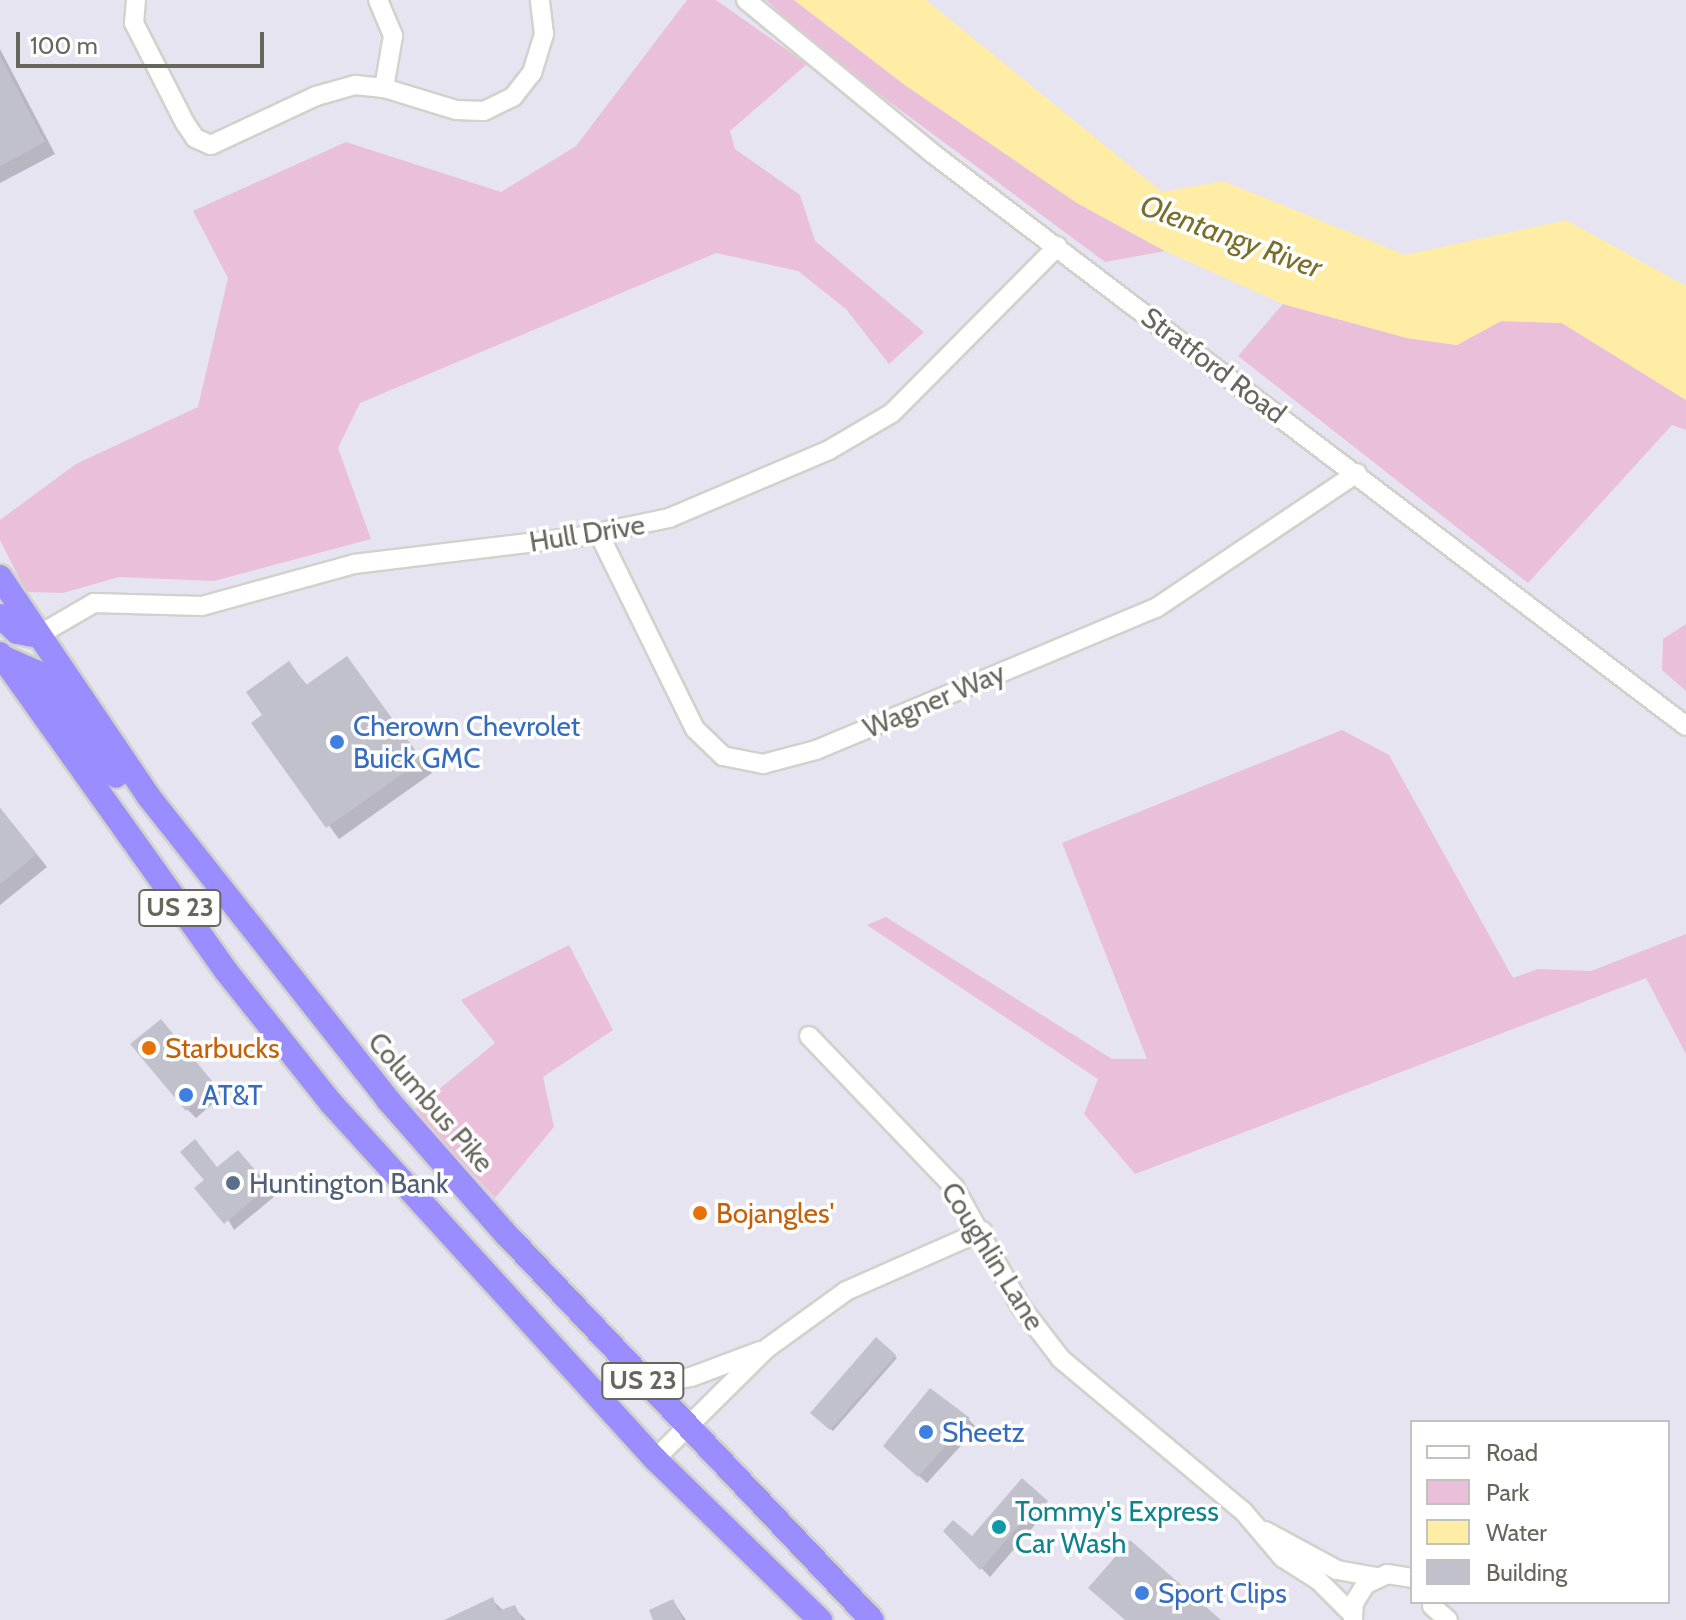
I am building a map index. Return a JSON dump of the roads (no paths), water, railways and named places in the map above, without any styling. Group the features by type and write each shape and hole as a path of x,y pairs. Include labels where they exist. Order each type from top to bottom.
{"highway":[{"name":"Columbus Pike","path":"0,577 37,636 173,828 388,1100 647,1385 872,1620"},
{"path":"0,616 17,632 37,636"},
{"path":"1,657 36,672 148,820 173,828"},
{"name":"US 23","path":"1,657 226,971 331,1103 655,1459 820,1620"}],"street":[{"path":"136,0 134,23 185,123 195,138 211,145 335,88 384,88 470,112 513,97 537,61 544,34 540,0"},
{"path":"378,0 393,36 384,88"},
{"name":"Stratford Road","path":"746,0 932,153 1686,726"},
{"name":"Hull Drive","path":"37,636 94,603 202,606 354,564 599,534 669,518 861,435 909,399 1058,246"},
{"name":"Wagner Way","path":"599,534 695,729 723,756 763,764 816,750 1156,608 1357,473"},
{"name":"Coughlin Lane","path":"809,1036 954,1187 982,1231 1021,1307 1061,1359 1259,1528 1283,1558 1318,1580 1353,1617"},
{"path":"655,1459 766,1349 846,1291 982,1231"},
{"path":"647,1385 691,1377 766,1349"},
{"name":"Coughlin Lane","path":"1259,1528 1337,1570 1375,1577 1408,1573"},
{"path":"1353,1617 1358,1592 1375,1577"},
{"path":"1432,1609 1448,1620"}],"water":[{"name":"Olentangy River","path":"794,0 926,0 1162,192 1223,181 1405,255 1566,220 1686,286 1686,400 1562,323 1501,321 1457,345 1407,338 1283,304 1165,251 1077,203 905,85"}],"place":[{"name":"Cherown Chevrolet Buick GMC","path":"337,742"},
{"name":"Starbucks","path":"149,1048"},
{"name":"AT&T","path":"186,1095"},
{"name":"Huntington Bank","path":"233,1183"},
{"name":"Bojangles'","path":"700,1213"},
{"name":"Sheetz","path":"926,1432"},
{"name":"Tommy's Express Car Wash","path":"999,1527"},
{"name":"Sport Clips","path":"1142,1593"}]}
